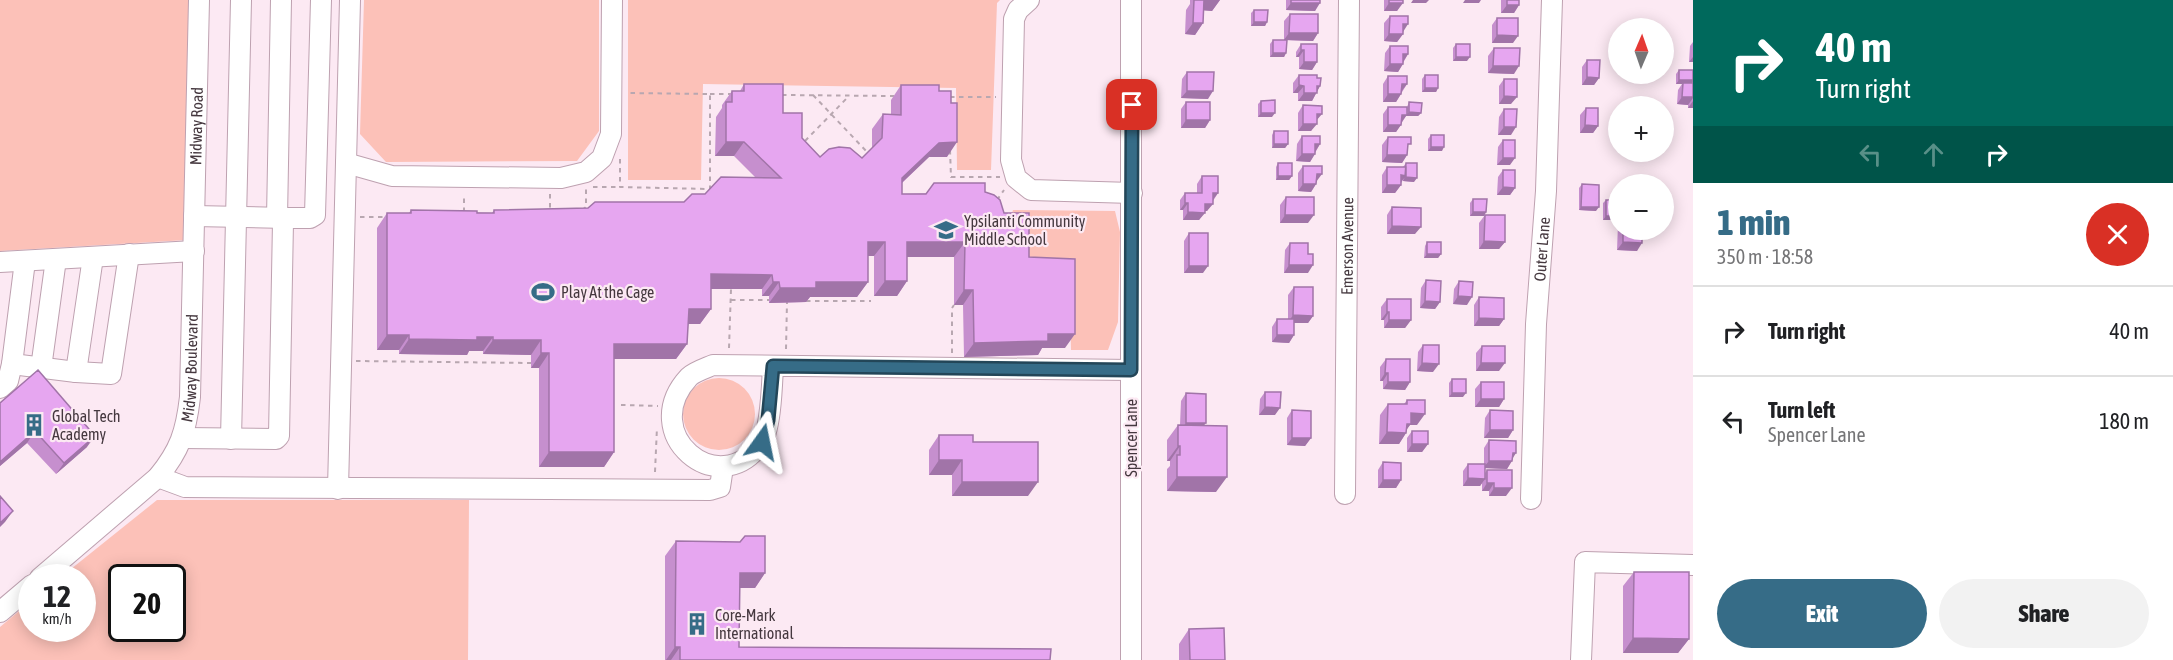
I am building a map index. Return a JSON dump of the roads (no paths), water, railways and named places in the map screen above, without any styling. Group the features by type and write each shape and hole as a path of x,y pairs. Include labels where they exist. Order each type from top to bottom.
{"street":[{"name":"Midway Road","path":"194,251 199,0"},
{"path":"231,439 241,0"},
{"path":"183,438 276,440 279,436 282,222 281,0"},
{"path":"194,216 310,218 315,215 321,0"},
{"path":"338,489 350,0"},
{"path":"346,163 392,176 561,178 586,172 602,158 611,134 612,0"},
{"path":"1029,0 1018,9 1014,19 1012,169 1016,178 1031,190 1132,193"},
{"name":"Spencer Lane","path":"1131,0 1131,660"},
{"name":"Emerson Avenue","path":"1345,494 1349,0"},
{"name":"Outer Lane","path":"1531,499 1536,324 1546,191 1552,0"},
{"path":"0,262 194,251"},
{"name":"Midway Boulevard","path":"56,564 158,477 172,460 183,438 190,397 194,251"},
{"path":"12,364 111,374 129,254"},
{"path":"76,372 93,257"},
{"path":"41,368 56,259"},
{"path":"0,388 8,381 12,364 25,261"},
{"path":"780,361 762,442 745,459 723,467 696,460 679,444 672,427 674,400 690,376 713,365 780,361 1131,370"},
{"path":"158,477 185,487 710,490 720,487 723,467"},
{"path":"1581,660 1585,562 1693,565"},
{"path":"0,612 18,597"}],"place":[{"name":"Ypsilanti Community Middle School","path":"946,230"},
{"name":"Play At the Cage","path":"543,292"},
{"name":"Global Tech Academy","path":"34,425"},
{"name":"Core-Mark International","path":"697,624"}]}
